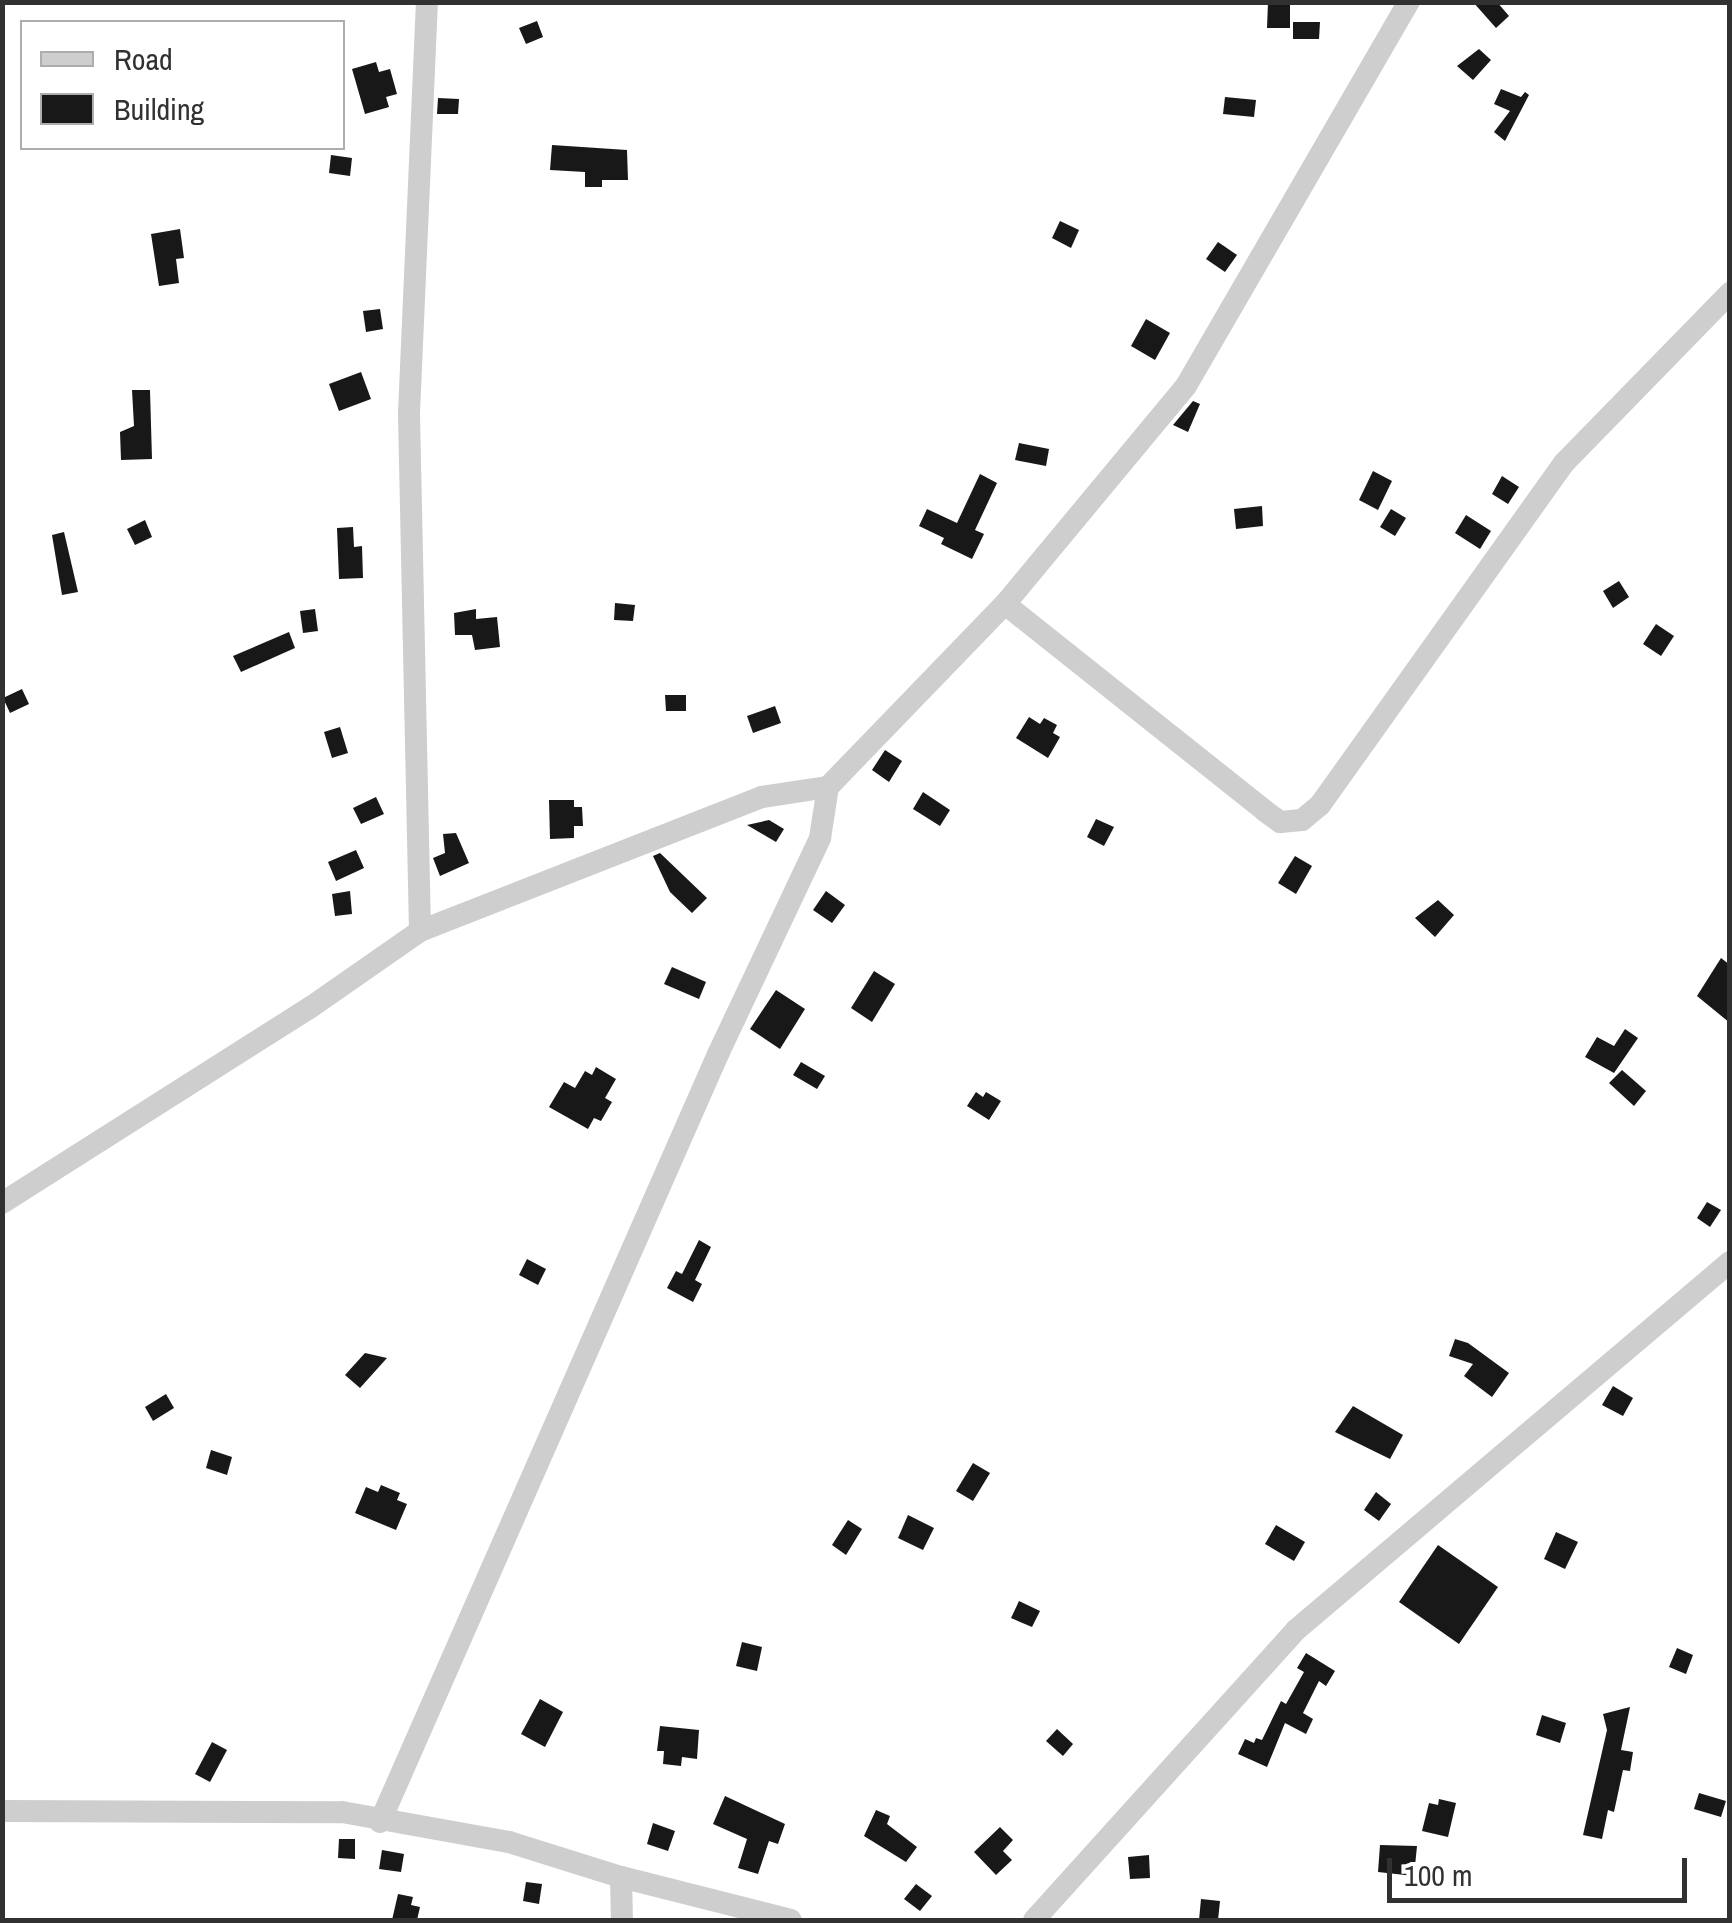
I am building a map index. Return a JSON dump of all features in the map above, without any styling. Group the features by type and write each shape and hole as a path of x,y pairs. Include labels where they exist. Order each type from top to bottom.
{"street":[{"path":"420,931 409,413 428,2"},
{"path":"380,1822 719,1052 820,838 828,787 1005,604 1186,386 1409,2"},
{"path":"1005,604 1280,822 1302,820 1320,805 1564,463 1730,293"},
{"path":"2,1203 311,1007 420,931 762,797 828,787"},
{"path":"1034,1920 1296,1630 1730,1262"},
{"path":"2,1811 342,1812 380,1822 509,1842 621,1877 791,1920"},
{"path":"621,1877 622,1920"}],"building":[{"path":"1268,2 1290,2 1290,28 1267,28"},
{"path":"1473,2 1497,2 1509,16 1496,28"},
{"path":"537,21 543,37 526,44 519,28"},
{"path":"1293,22 1320,22 1319,39 1293,39"},
{"path":"1479,49 1491,60 1473,80 1457,66"},
{"path":"376,62 379,72 390,69 397,94 386,97 389,107 365,114 352,69"},
{"path":"1501,89 1521,97 1525,92 1529,95 1505,141 1494,132 1510,111 1494,104"},
{"path":"1225,97 1256,100 1254,117 1223,114"},
{"path":"438,98 459,99 458,114 437,114"},
{"path":"552,145 627,150 628,180 602,180 602,187 585,187 585,172 550,170"},
{"path":"331,155 352,158 350,176 329,173"},
{"path":"1060,221 1079,230 1071,248 1052,238"},
{"path":"180,229 184,258 176,259 179,283 159,286 151,234"},
{"path":"1218,242 1237,255 1225,272 1206,259"},
{"path":"380,309 383,329 366,332 363,311"},
{"path":"1146,319 1170,333 1155,360 1131,346"},
{"path":"361,372 371,399 339,411 329,384"},
{"path":"132,390 150,390 152,459 121,460 120,432 134,426"},
{"path":"1193,401 1200,404 1188,432 1173,425"},
{"path":"1019,443 1049,449 1046,466 1015,460"},
{"path":"1373,471 1392,481 1378,510 1359,500"},
{"path":"980,474 997,483 975,530 984,534 972,559 941,544 944,538 919,526 927,509 957,523"},
{"path":"1502,476 1519,487 1508,504 1492,494"},
{"path":"1262,506 1263,526 1236,529 1234,509"},
{"path":"1391,509 1406,518 1395,536 1380,527"},
{"path":"1466,515 1491,531 1480,549 1455,533"},
{"path":"145,520 152,537 135,545 127,529"},
{"path":"353,527 354,547 362,546 363,578 339,579 337,528"},
{"path":"64,532 78,592 62,595 52,535"},
{"path":"1619,581 1629,597 1613,608 1603,591"},
{"path":"615,603 635,605 633,621 614,620"},
{"path":"315,609 318,631 303,633 300,611"},
{"path":"476,609 476,619 497,617 500,647 475,650 472,635 455,635 454,613"},
{"path":"1656,624 1674,636 1661,656 1643,644"},
{"path":"289,632 295,648 241,672 233,656"},
{"path":"22,689 29,704 10,713 3,698"},
{"path":"665,695 686,695 686,711 666,711"},
{"path":"775,706 781,723 753,733 747,716"},
{"path":"1029,717 1040,724 1044,718 1057,725 1053,733 1060,737 1048,758 1016,738"},
{"path":"340,727 348,753 332,758 324,732"},
{"path":"885,750 902,761 889,782 872,770"},
{"path":"923,792 950,810 940,826 913,809"},
{"path":"376,797 384,814 361,824 353,808"},
{"path":"549,800 574,800 574,807 582,807 583,826 574,826 574,838 550,839"},
{"path":"1096,819 1114,827 1104,846 1087,837"},
{"path":"769,820 784,829 776,842 747,825"},
{"path":"456,833 469,863 440,876 433,858 445,853 443,834"},
{"path":"356,850 364,868 336,881 328,862"},
{"path":"660,853 707,898 692,913 670,892 653,856"},
{"path":"1295,856 1312,866 1296,894 1278,883"},
{"path":"350,891 352,914 335,916 332,894"},
{"path":"826,891 845,905 832,923 813,910"},
{"path":"1438,900 1454,915 1435,937 1415,918"},
{"path":"1721,958 1730,965 1730,1023 1697,996"},
{"path":"672,967 706,982 699,999 664,984"},
{"path":"874,971 895,984 872,1022 851,1008"},
{"path":"776,990 805,1009 780,1049 750,1029"},
{"path":"1625,1029 1638,1038 1614,1073 1585,1057 1597,1037 1614,1046"},
{"path":"801,1062 825,1076 817,1089 793,1075"},
{"path":"596,1067 616,1079 605,1098 612,1102 601,1121 594,1118 588,1129 549,1107 564,1082 575,1088 585,1071 592,1075"},
{"path":"1622,1070 1646,1091 1634,1106 1609,1083"},
{"path":"976,1092 983,1097 986,1092 1001,1101 989,1120 967,1106"},
{"path":"1707,1202 1721,1210 1710,1227 1697,1218"},
{"path":"699,1240 711,1247 695,1280 702,1284 693,1302 667,1288 676,1271 682,1274"},
{"path":"527,1259 546,1269 538,1285 519,1275"},
{"path":"1455,1339 1468,1343 1509,1373 1492,1397 1464,1376 1473,1364 1449,1356"},
{"path":"365,1353 387,1358 360,1388 345,1375"},
{"path":"1613,1386 1633,1398 1623,1416 1602,1405"},
{"path":"166,1394 174,1408 153,1421 145,1407"},
{"path":"1353,1406 1403,1435 1390,1459 1335,1432"},
{"path":"211,1450 232,1457 227,1475 206,1468"},
{"path":"973,1463 990,1473 973,1501 956,1491"},
{"path":"381,1485 400,1493 397,1500 407,1504 396,1530 355,1513 366,1487 378,1492"},
{"path":"1376,1492 1391,1504 1379,1521 1364,1510"},
{"path":"908,1515 934,1528 923,1550 898,1538"},
{"path":"848,1520 862,1529 846,1555 832,1545"},
{"path":"1276,1525 1305,1542 1294,1561 1265,1544"},
{"path":"1556,1532 1578,1542 1565,1569 1544,1559"},
{"path":"1438,1545 1498,1587 1459,1644 1399,1602"},
{"path":"1019,1601 1040,1611 1032,1627 1011,1618"},
{"path":"742,1642 762,1647 757,1671 736,1666"},
{"path":"1677,1648 1693,1655 1686,1674 1669,1667"},
{"path":"1306,1653 1335,1671 1326,1686 1319,1681 1303,1713 1313,1719 1306,1734 1285,1723 1267,1767 1238,1754 1245,1739 1254,1743 1256,1738 1262,1740 1281,1701 1286,1704 1304,1672 1297,1668"},
{"path":"540,1699 563,1712 545,1747 521,1734"},
{"path":"1630,1707 1621,1750 1633,1752 1630,1771 1623,1770 1614,1812 1608,1810 1602,1839 1583,1835 1607,1730 1603,1714"},
{"path":"1542,1715 1566,1723 1560,1743 1536,1735"},
{"path":"660,1726 699,1730 697,1759 682,1757 681,1766 663,1764 664,1751 657,1751"},
{"path":"1057,1729 1073,1744 1063,1756 1046,1741"},
{"path":"212,1742 227,1750 210,1782 195,1774"},
{"path":"1699,1793 1726,1801 1721,1817 1694,1809"},
{"path":"725,1796 785,1824 778,1844 769,1841 758,1874 738,1868 747,1839 713,1824"},
{"path":"1439,1799 1456,1803 1448,1837 1422,1831 1429,1803 1438,1805"},
{"path":"876,1810 890,1816 887,1824 917,1847 906,1862 864,1836"},
{"path":"653,1823 675,1831 668,1851 647,1844"},
{"path":"1000,1827 1013,1840 1003,1851 1012,1860 996,1875 974,1852"},
{"path":"339,1839 355,1839 355,1859 338,1858"},
{"path":"1380,1845 1417,1846 1414,1876 1378,1872"},
{"path":"382,1850 404,1854 401,1872 379,1869"},
{"path":"1149,1855 1150,1878 1130,1879 1128,1857"},
{"path":"526,1882 542,1884 539,1904 523,1901"},
{"path":"916,1884 932,1896 920,1911 904,1899"},
{"path":"398,1894 413,1897 411,1905 420,1907 417,1920 392,1920"},
{"path":"1201,1899 1220,1901 1218,1920 1199,1920"}]}
